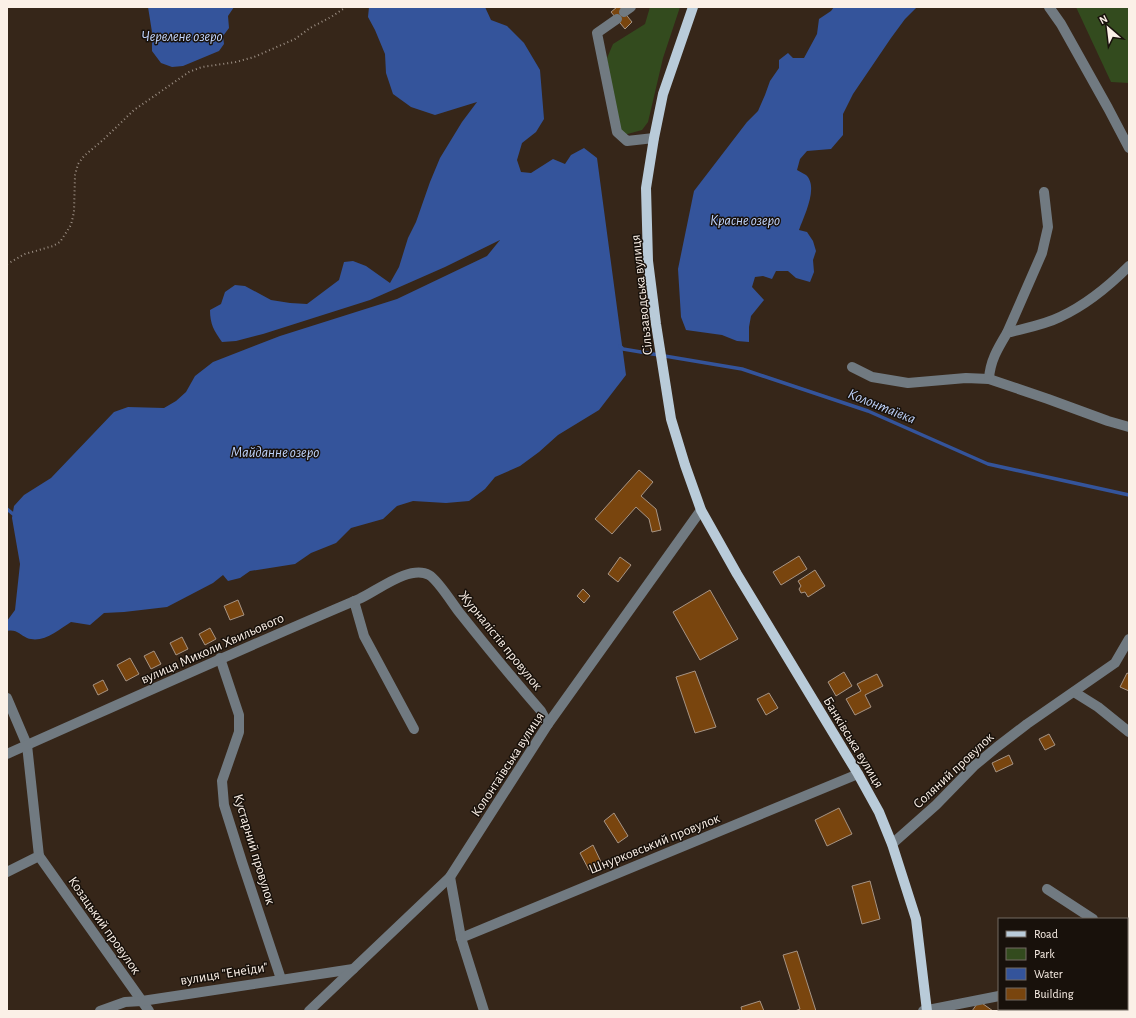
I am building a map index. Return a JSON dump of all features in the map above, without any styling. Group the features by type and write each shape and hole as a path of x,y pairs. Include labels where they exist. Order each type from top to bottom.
{"main road":[{"name":"Сільзаводська вулиця","path":"693,7 663,94 646,188 648,261 671,419 701,510"},
{"name":"Банківська вулиця","path":"701,510 737,574 858,774 879,812 892,844 916,919 926,1011"}],"street":[{"path":"1049,7 1065,31 1129,148"},
{"path":"624,13 597,33 617,132 627,141 654,138"},
{"path":"989,379 993,357 1007,333 1042,253 1046,240 1048,227 1044,192"},
{"path":"1007,333 1059,318 1079,307 1100,292 1129,266"},
{"path":"852,367 872,376 908,383 966,378 989,379 1129,427"},
{"name":"Колонтаївська вулиця","path":"309,1011 450,877 548,724 701,510"},
{"name":"вулиця Миколи Хвильового","path":"7,754 220,658 368,595 404,574 418,573 429,575"},
{"name":"Журналістів провулок","path":"429,575 436,581 459,612 541,711 548,724"},
{"path":"354,601 364,636 414,729"},
{"name":"Соляний провулок","path":"892,844 936,805 974,766 1027,724 1115,663 1129,640"},
{"name":"Кустарний провулок","path":"220,658 239,715 240,724 239,732 222,781 224,805 281,979"},
{"path":"1074,692 1098,707 1129,732"},
{"path":"7,698 27,745 39,856 7,872"},
{"name":"Шнурковський провулок","path":"461,938 858,774"},
{"name":"Козацький провулок","path":"39,856 149,1011"},
{"path":"450,877 461,938 484,1011"},
{"path":"1047,889 1091,918"},
{"name":"вулиця \"Енеїди\"","path":"100,1011 125,1002 142,1001 353,968"},
{"path":"926,1011 998,996"}],"path":[{"path":"7,264 25,254 53,246 60,242 71,225 74,205 75,175 78,164 84,156 134,110 189,72 202,66 236,62 268,52 295,39 310,28 346,7"}],"green space":[{"path":"650,7 680,7 663,58 648,122 642,130 624,135 619,130 607,58 613,44 645,24"},
{"path":"1076,7 1129,7 1129,83 1111,82"}],"water":[{"name":"Червлене озеро","path":"148,7 234,7 228,16 229,28 223,36 224,44 219,51 183,66 172,67 161,63 152,51 152,32"},
{"name":"Майданне озеро","path":"369,7 485,7 491,20 507,26 524,43 540,70 544,119 536,132 522,143 517,160 521,172 531,173 553,159 565,164 571,155 584,148 597,158 626,375 599,410 558,435 520,466 495,477 485,489 469,501 446,503 413,501 397,506 383,519 351,528 336,543 311,553 295,564 250,571 240,578 228,581 223,575 213,583 167,607 104,613 90,625 71,622 45,638 39,639 27,638 16,632 7,631 7,621 15,610 20,564 12,518 14,506 24,495 51,478 114,412 128,407 164,408 176,401 186,392 195,376 213,362 280,336 397,299 487,256 500,240 445,267 370,300 263,334 236,341 222,342 215,331 210,310 221,304 225,292 235,285 245,286 271,300 307,304 339,280 344,262 353,261 366,266 390,283 399,267 408,238 416,222 440,158 462,122 477,102 435,115 411,107 393,94 386,73 385,54 368,17"},
{"name":"Красне озеро","path":"834,7 917,7 905,19 891,38 853,94 843,114 843,135 831,149 807,151 800,159 797,170 806,175 810,180 811,187 807,210 799,230 807,232 813,241 816,251 813,260 814,272 810,282 796,278 788,271 776,271 772,279 763,276 755,277 752,287 764,300 751,316 749,342 737,341 722,335 686,330 681,317 678,269 694,191 747,122 758,111 770,81 779,68 779,60 788,53 793,58 804,58 817,34 819,19 831,11"}],"building":[{"path":"617,7 620,7 632,22 625,29 611,12"},
{"path":"639,470 653,482 641,496 656,509 661,530 652,532 649,519 636,507 612,534 595,519"},
{"path":"799,556 807,569 781,585 773,572"},
{"path":"620,557 631,565 618,582 608,574"},
{"path":"815,570 825,586 808,597 805,592 801,593 799,589 801,586 798,581"},
{"path":"583,589 590,596 584,603 577,596"},
{"path":"710,590 738,639 700,660 673,612"},
{"path":"238,600 244,615 230,620 224,606"},
{"path":"210,628 216,639 205,645 199,634"},
{"path":"182,637 188,649 176,655 170,643"},
{"path":"154,651 161,664 151,669 144,656"},
{"path":"130,658 139,674 126,681 117,665"},
{"path":"695,671 716,727 695,733 676,677"},
{"path":"844,672 852,686 836,696 828,682"},
{"path":"1127,673 1129,674 1129,691 1120,687"},
{"path":"877,674 883,686 865,695 871,707 855,715 846,699 861,691 857,684"},
{"path":"103,680 108,690 98,695 93,685"},
{"path":"769,693 778,708 766,715 757,699"},
{"path":"1049,734 1055,745 1045,750 1039,739"},
{"path":"1009,755 1013,764 996,772 992,763"},
{"path":"839,808 852,834 827,846 815,820"},
{"path":"614,813 628,836 618,843 604,821"},
{"path":"593,845 602,864 589,870 580,853"},
{"path":"870,881 880,919 862,924 852,886"},
{"path":"797,951 816,1011 795,1011 800,1009 783,955"},
{"path":"760,1001 764,1011 742,1011 741,1007"},
{"path":"979,1001 993,1011 972,1011"}],"waterway":[{"name":"Колонтаївка","path":"620,346 623,349 742,369 868,411 988,464 1129,495"},
{"path":"7,509 13,514"}]}
